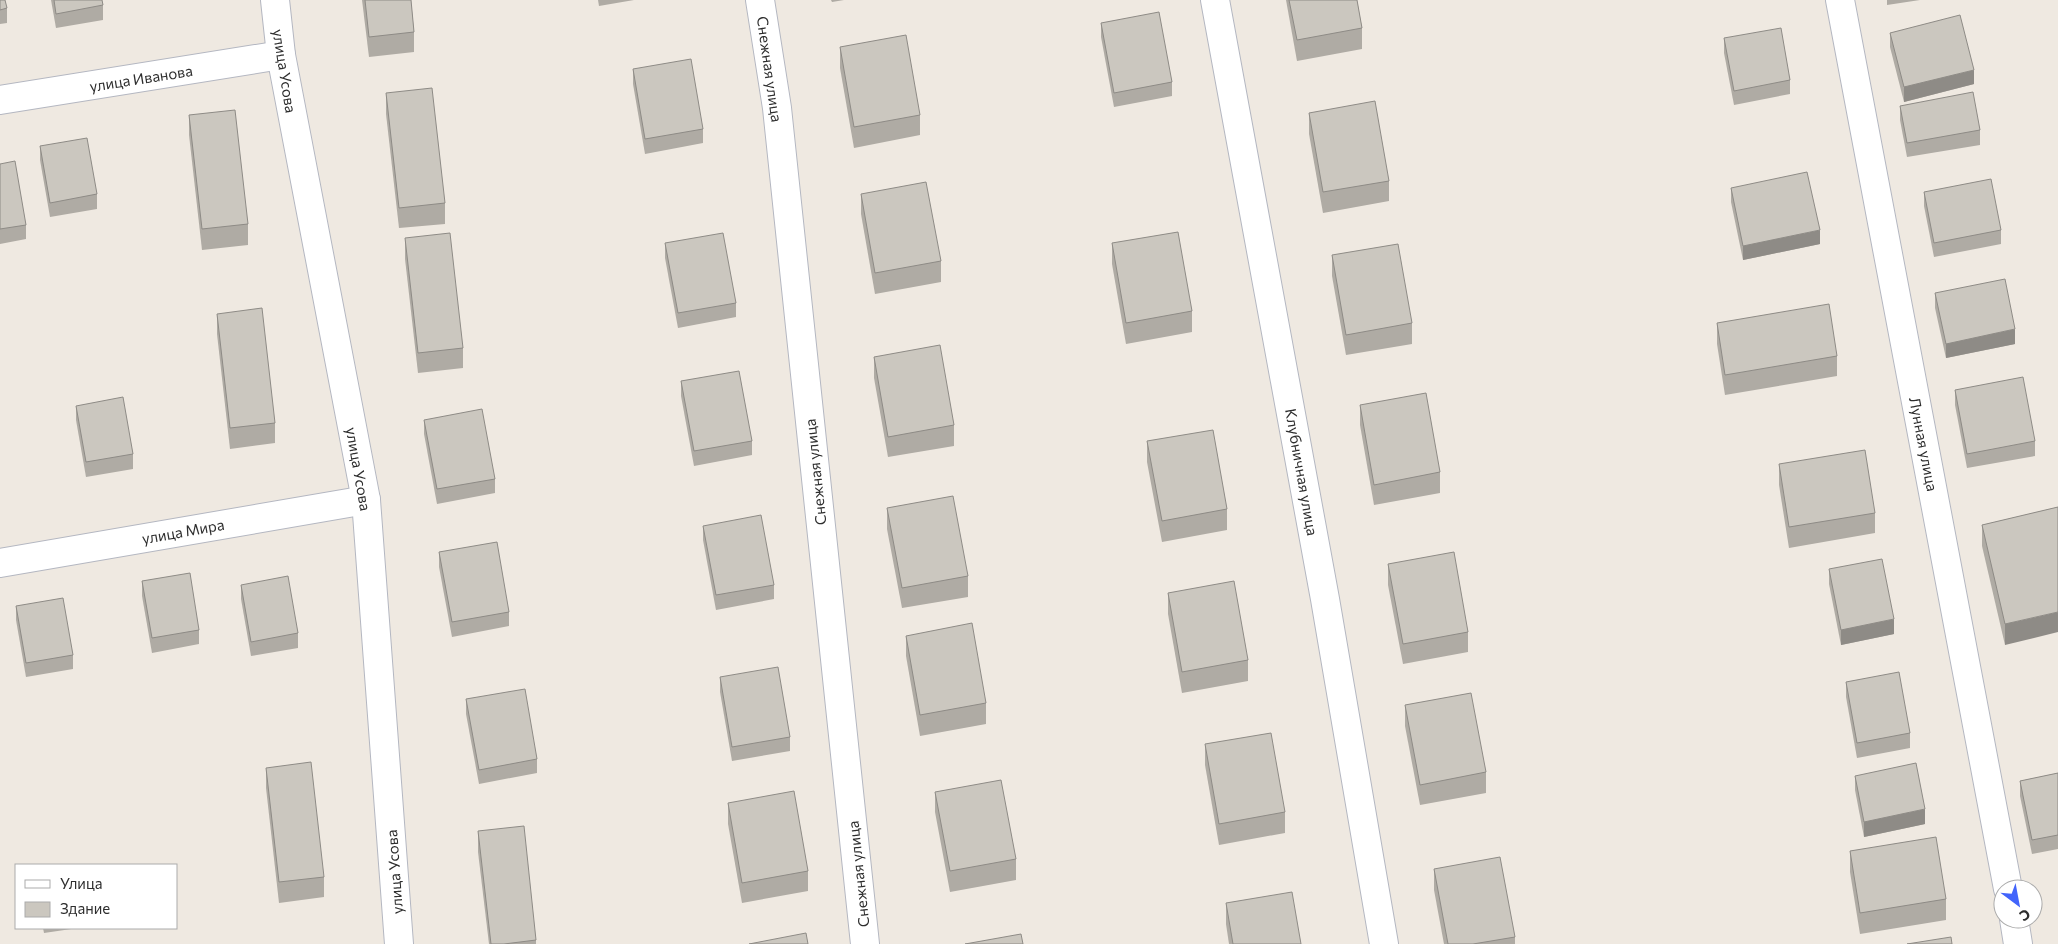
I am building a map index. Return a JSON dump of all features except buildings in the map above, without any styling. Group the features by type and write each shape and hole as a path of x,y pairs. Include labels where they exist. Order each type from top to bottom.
{"street":[{"name":"улица Усова","path":"275,0 281,55 366,500 399,944"},
{"name":"Снежная улица","path":"760,0 776,108 866,944"},
{"name":"Клубничная улица","path":"1215,0 1325,599 1384,944"},
{"name":"Лунная улица","path":"1840,0 2006,879"},
{"name":"улица Иванова","path":"0,100 281,55"},
{"name":"улица Мира","path":"0,563 366,500"},
{"path":"2016,929 2018,944"}]}
